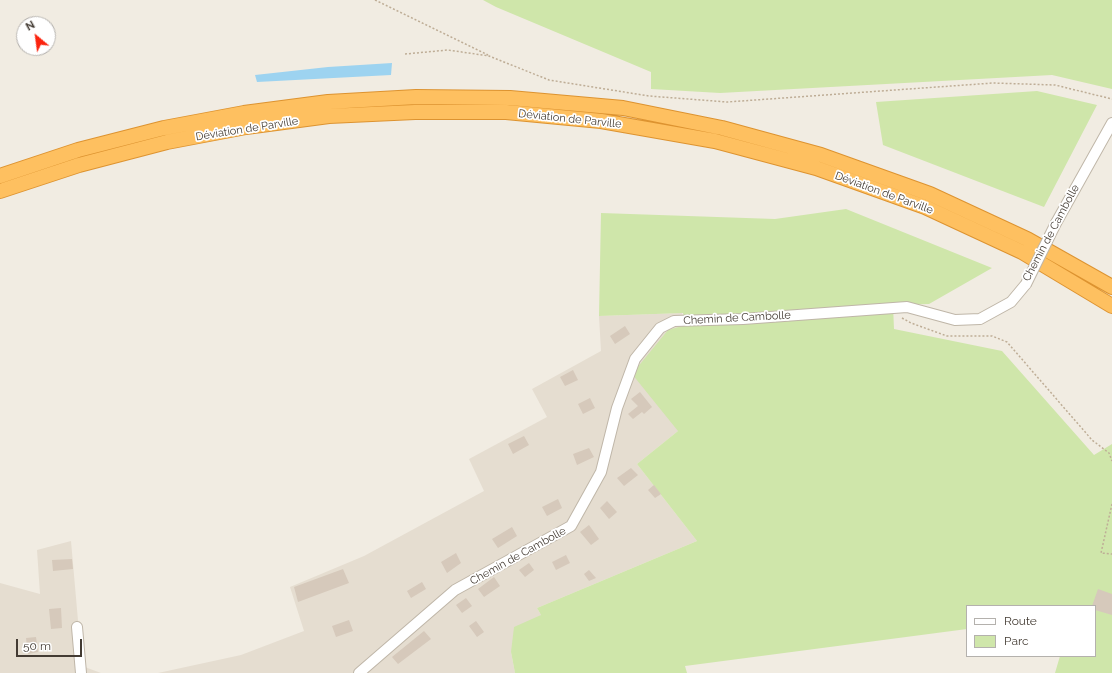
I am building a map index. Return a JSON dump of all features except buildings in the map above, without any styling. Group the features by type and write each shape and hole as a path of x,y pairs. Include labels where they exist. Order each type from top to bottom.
{"highway":[{"name":"Déviation de Parville","path":"0,176 78,150 164,128 244,113 328,102 416,97 510,98 622,108 722,128 813,153 930,194 1027,239 1112,287"},
{"name":"Déviation de Parville","path":"0,190 79,164 167,142 246,127 329,116 415,112 506,112 601,121 715,141 816,168 925,207 1022,252 1112,306"}],"street":[{"name":"Chemin de Cambolle","path":"359,673 455,590 571,526 601,472 617,408 635,359 660,328 674,321 743,319 907,307 955,320 980,319 1011,302 1026,284 1056,223 1112,123"},
{"path":"77,627 81,673"}],"path":[{"path":"374,0 489,56 548,80 649,96 727,102 992,83 1055,85 1112,99"},
{"path":"405,54 448,50 489,56"},
{"path":"894,308 902,318 911,323 947,336 992,336 1006,342 1092,440 1109,453 1112,461"},
{"path":"1112,504 1101,553 1112,554"}],"shaded area":[{"path":"682,313 686,325 678,431 637,464 697,541 537,608 541,615 511,652 515,673 158,673 241,655 304,631 290,587 364,556 484,491 469,459 547,417 532,389 601,351 599,316"},
{"path":"71,541 82,666 101,673 0,673 0,583 40,594 37,550"}],"green space":[{"path":"483,0 1112,0 1112,89 1052,75 720,93 651,89 651,72 496,7"},
{"path":"1037,91 1097,105 1044,207 883,145 876,102"},
{"path":"846,209 992,268 929,304 893,305 894,329 1002,351 1094,455 1112,444 1112,673 1055,673 1060,657 1096,657 1096,605 966,605 966,629 685,666 687,673 515,673 511,652 514,627 541,615 537,608 697,541 637,464 678,431 632,374 668,330 686,325 683,313 599,316 601,213 775,219"}],"water":[{"path":"392,63 391,75 257,82 255,75 328,67"}]}
